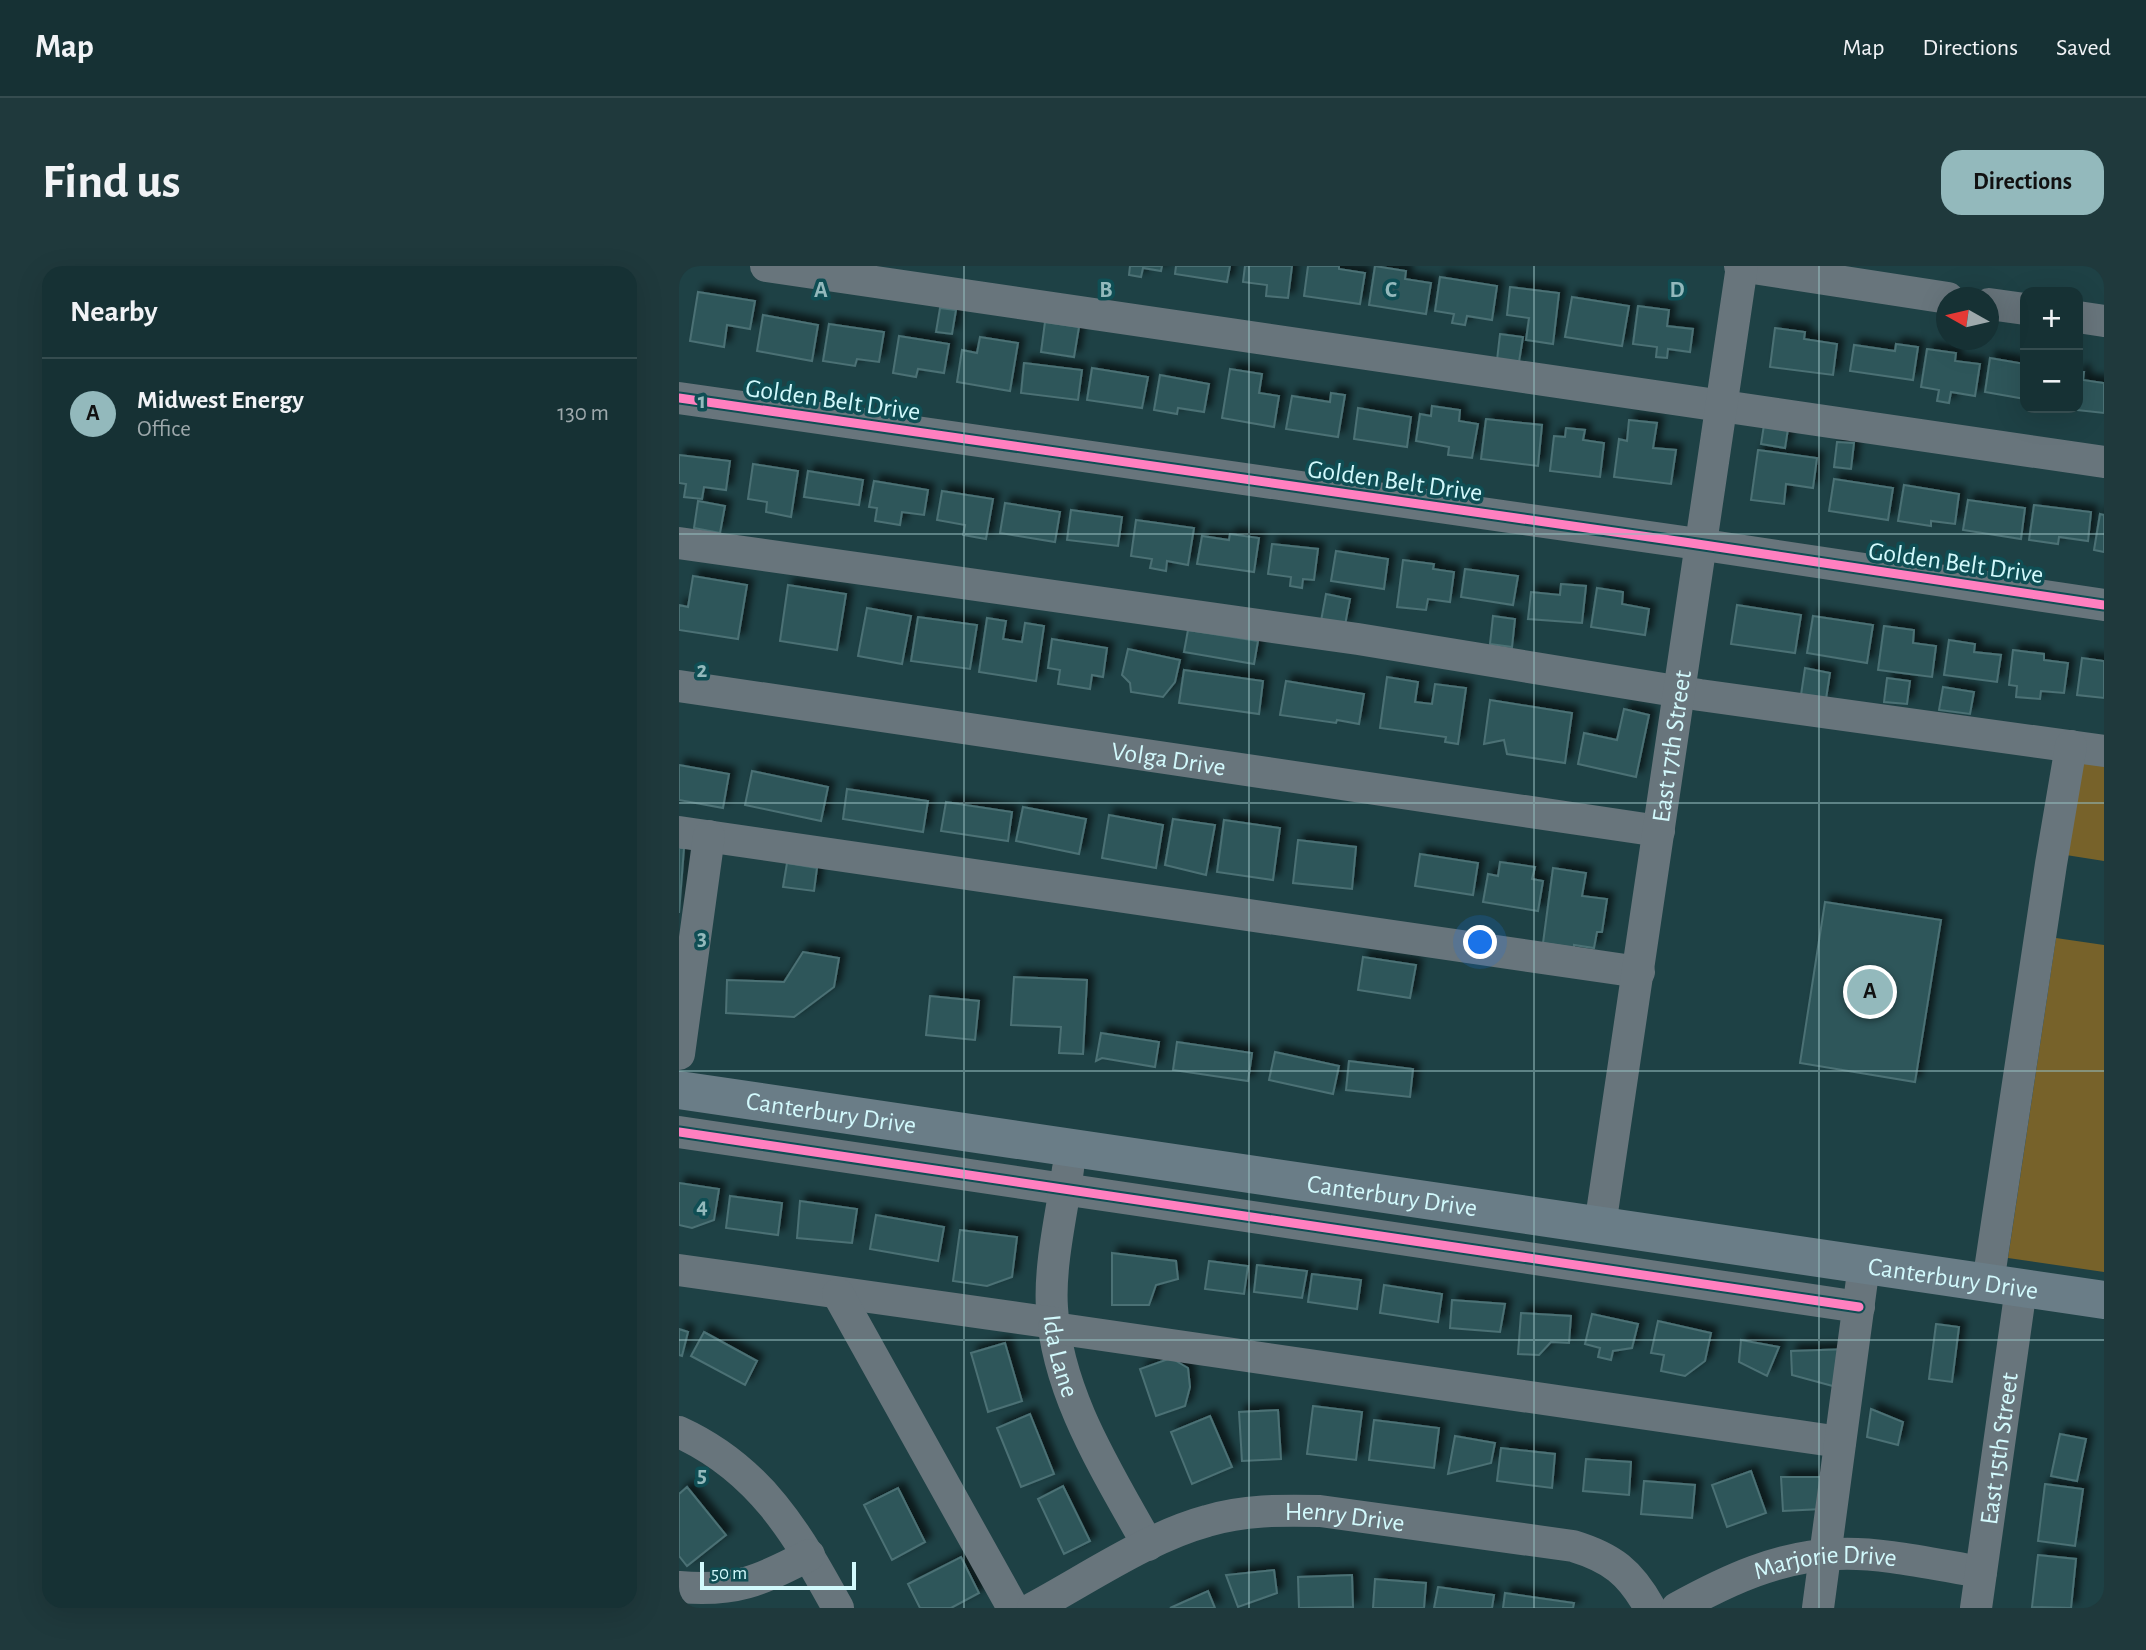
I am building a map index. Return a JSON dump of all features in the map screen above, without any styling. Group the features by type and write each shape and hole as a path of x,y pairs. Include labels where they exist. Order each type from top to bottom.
{"main road":[{"name":"Canterbury Drive","path":"679,1090 2104,1300"}],"street":[{"path":"767,266 2104,462"},
{"path":"1741,266 1936,296"},
{"name":"East 17th Street","path":"1600,1226 1741,266"},
{"path":"1999,305 2020,308"},
{"path":"2083,318 2104,321"},
{"name":"Golden Belt Drive","path":"679,398 2104,605"},
{"path":"679,543 1358,639 1679,692 2104,751"},
{"name":"Volga Drive","path":"679,686 1659,831"},
{"name":"East 15th Street","path":"1976,1608 2004,1286 2050,864 2071,746"},
{"path":"679,1054 694,834 1639,972"},
{"path":"679,1132 1859,1307"},
{"name":"Ida Lane","path":"1071,1148 1053,1275 1051,1306 1054,1326 1062,1365 1089,1438 1148,1545"},
{"path":"1818,1608 1864,1265"},
{"path":"679,1270 1840,1441"},
{"path":"838,1294 1013,1608"},
{"path":"679,1432 713,1450 754,1482 781,1514 809,1555 838,1608"},
{"name":"Henry Drive","path":"1033,1608 1148,1545 1207,1520 1281,1510 1319,1511 1573,1546 1610,1560 1627,1572 1650,1608"},
{"path":"679,1587 726,1588 766,1578 809,1555"},
{"name":"Marjorie Drive","path":"1677,1608 1753,1570 1825,1555 1863,1555 1981,1572"}],"shaded area":[{"path":"2081,756 2104,759 2104,861 2066,855"},
{"path":"2056,938 2104,945 2104,1272 2008,1258"}],"building":[{"path":"1130,266 1162,266 1161,271 1143,268 1141,277 1129,275"},
{"path":"1176,266 1230,266 1227,282 1175,274"},
{"path":"1245,266 1292,266 1288,298 1266,296 1267,285 1243,282"},
{"path":"1308,266 1339,266 1339,269 1365,273 1360,304 1304,296"},
{"path":"1375,266 1406,271 1405,279 1431,283 1426,314 1369,305"},
{"path":"1440,277 1497,286 1492,320 1467,316 1465,325 1452,323 1454,314 1435,311"},
{"path":"1510,287 1559,293 1553,344 1526,340 1529,318 1507,315"},
{"path":"698,292 755,301 750,329 727,325 724,347 690,341"},
{"path":"1572,297 1629,306 1622,346 1565,337"},
{"path":"1638,306 1669,310 1667,326 1693,329 1690,352 1668,349 1667,358 1656,357 1657,347 1633,344"},
{"path":"940,308 956,310 952,334 936,332"},
{"path":"763,315 818,325 812,361 757,351"},
{"path":"1045,322 1079,327 1074,357 1041,352"},
{"path":"829,324 884,332 879,362 857,359 855,366 823,361"},
{"path":"1775,328 1805,332 1804,339 1837,344 1833,375 1770,367"},
{"path":"1500,334 1523,337 1519,362 1497,360"},
{"path":"899,336 949,344 944,373 918,369 916,377 893,373"},
{"path":"980,337 1018,343 1010,391 957,382 962,350 977,353"},
{"path":"1896,344 1918,347 1913,380 1850,371 1854,345 1895,351"},
{"path":"1927,349 1956,353 1955,361 1980,364 1975,396 1951,392 1949,403 1937,401 1939,390 1921,387"},
{"path":"1990,358 2020,363 2020,398 1985,392"},
{"path":"1024,363 1082,370 1078,400 1021,393"},
{"path":"1092,368 1148,377 1142,408 1087,400"},
{"path":"1230,369 1262,374 1259,393 1279,396 1274,427 1222,418"},
{"path":"1160,375 1209,384 1204,412 1178,408 1177,414 1154,410"},
{"path":"2083,380 2104,383 2104,413 2083,411"},
{"path":"1331,393 1345,395 1338,437 1286,429 1292,396 1330,402"},
{"path":"1432,406 1460,410 1459,421 1478,424 1472,458 1448,455 1449,447 1416,441 1420,414 1431,416"},
{"path":"1358,408 1411,417 1407,447 1354,439"},
{"path":"1486,419 1542,425 1538,466 1481,459"},
{"path":"1629,420 1657,423 1653,448 1676,450 1671,484 1614,477 1619,439 1627,441"},
{"path":"1764,425 1788,429 1785,448 1761,444"},
{"path":"1566,428 1585,430 1583,440 1604,443 1600,477 1550,471 1554,436 1565,437"},
{"path":"1837,442 1854,443 1851,469 1834,467"},
{"path":"1758,450 1817,458 1813,488 1786,484 1784,504 1751,500"},
{"path":"679,455 730,461 726,490 704,487 702,499 684,497 686,484 679,483"},
{"path":"753,464 798,471 791,517 766,512 767,502 748,499"},
{"path":"808,471 863,480 859,505 804,497"},
{"path":"1834,479 1893,488 1888,520 1829,511"},
{"path":"874,481 928,490 924,515 902,512 900,525 875,521 877,508 869,507"},
{"path":"1904,485 1959,494 1955,524 1931,521 1931,526 1898,521"},
{"path":"942,491 993,499 986,539 963,535 965,525 937,520"},
{"path":"1968,500 2025,508 2021,539 1963,530"},
{"path":"698,501 725,506 720,533 694,528"},
{"path":"1005,503 1060,512 1055,542 1000,533"},
{"path":"2034,505 2091,512 2088,541 2059,537 2058,544 2029,540"},
{"path":"1071,510 1122,517 1118,546 1067,540"},
{"path":"2100,514 2104,515 2104,552 2094,550"},
{"path":"1136,520 1194,528 1188,565 1167,561 1166,571 1150,568 1152,559 1131,556"},
{"path":"1230,534 1259,538 1254,572 1197,564 1202,536 1229,540"},
{"path":"1272,544 1318,549 1314,580 1303,579 1302,588 1290,586 1291,577 1268,574"},
{"path":"1336,551 1388,559 1384,589 1331,581"},
{"path":"1403,560 1434,564 1433,569 1454,572 1450,602 1428,599 1426,610 1397,607"},
{"path":"1465,569 1518,576 1513,605 1461,597"},
{"path":"693,576 747,585 738,639 679,630 679,605 688,607"},
{"path":"1561,584 1586,586 1582,623 1528,619 1531,592 1560,595"},
{"path":"788,585 846,594 837,650 780,641"},
{"path":"1597,588 1623,592 1622,604 1649,609 1645,635 1591,627"},
{"path":"1326,594 1350,599 1345,625 1321,621"},
{"path":"1737,605 1801,615 1795,653 1731,644"},
{"path":"867,608 911,616 902,664 858,656"},
{"path":"1493,616 1515,619 1512,647 1490,644"},
{"path":"1813,616 1873,625 1867,663 1807,653"},
{"path":"918,617 977,625 970,669 911,661"},
{"path":"987,618 1006,621 1003,639 1022,642 1025,623 1044,626 1036,681 979,672"},
{"path":"1884,626 1914,630 1913,643 1936,646 1932,677 1878,670"},
{"path":"1188,630 1258,641 1254,664 1184,652"},
{"path":"1052,639 1107,648 1103,677 1092,675 1090,689 1058,684 1060,670 1048,668"},
{"path":"1949,640 1975,644 1974,652 2001,655 1997,682 1944,675"},
{"path":"1128,649 1180,660 1175,682 1163,697 1131,692 1130,683 1122,675"},
{"path":"2013,650 2044,654 2044,660 2068,663 2064,693 2041,691 2040,699 2016,697 2017,686 2009,685"},
{"path":"2082,658 2104,661 2104,698 2077,695"},
{"path":"1805,668 1830,673 1826,699 1801,695"},
{"path":"1184,670 1263,681 1259,714 1179,703"},
{"path":"1387,677 1418,682 1415,702 1432,704 1435,684 1466,688 1458,744 1445,742 1446,737 1380,728"},
{"path":"1887,678 1910,681 1907,704 1884,702"},
{"path":"1286,681 1364,694 1359,724 1280,715"},
{"path":"1943,687 1974,692 1970,714 1939,710"},
{"path":"1490,700 1572,713 1565,763 1507,754 1504,740 1484,744"},
{"path":"1624,709 1649,715 1636,777 1578,764 1584,733 1617,740"},
{"path":"679,765 729,774 723,808 679,800"},
{"path":"752,771 828,787 821,821 745,805"},
{"path":"847,789 928,801 923,832 843,819"},
{"path":"946,802 1012,812 1008,841 941,831"},
{"path":"1023,807 1086,819 1079,854 1016,841"},
{"path":"1109,815 1163,825 1156,868 1102,858"},
{"path":"1173,819 1215,825 1206,875 1165,865"},
{"path":"1224,820 1280,828 1273,880 1217,872"},
{"path":"1298,840 1356,847 1352,889 1293,883"},
{"path":"679,848 684,848 679,913"},
{"path":"1420,854 1478,863 1473,895 1415,886"},
{"path":"1500,862 1535,867 1532,879 1543,881 1538,911 1483,902 1488,874 1498,876"},
{"path":"787,863 817,868 814,891 783,887"},
{"path":"1553,868 1586,873 1582,896 1607,899 1602,932 1597,932 1594,948 1543,943"},
{"path":"1825,902 1941,920 1915,1082 1800,1063"},
{"path":"803,952 839,958 834,987 794,1017 726,1013 727,980 784,982"},
{"path":"1363,957 1416,965 1410,998 1358,990"},
{"path":"1014,977 1087,980 1083,1054 1059,1053 1061,1027 1011,1025"},
{"path":"930,996 979,1001 975,1040 926,1035"},
{"path":"1101,1033 1159,1042 1155,1067 1102,1058 1096,1061"},
{"path":"1177,1042 1252,1053 1248,1081 1173,1070"},
{"path":"1275,1052 1339,1066 1333,1094 1269,1080"},
{"path":"1349,1061 1413,1069 1410,1097 1346,1090"},
{"path":"679,1183 719,1189 714,1220 692,1228 679,1225"},
{"path":"730,1196 782,1203 778,1235 726,1228"},
{"path":"800,1201 857,1209 852,1243 797,1238"},
{"path":"876,1215 944,1227 938,1261 870,1249"},
{"path":"960,1230 1017,1237 1012,1277 987,1286 953,1281"},
{"path":"1112,1253 1176,1261 1178,1279 1156,1285 1149,1305 1112,1305"},
{"path":"1209,1261 1248,1266 1244,1294 1205,1289"},
{"path":"1257,1265 1307,1271 1302,1298 1254,1292"},
{"path":"1312,1274 1361,1280 1357,1309 1308,1302"},
{"path":"1384,1285 1442,1294 1438,1322 1380,1313"},
{"path":"1452,1300 1505,1304 1500,1332 1450,1328"},
{"path":"1521,1313 1571,1316 1569,1343 1551,1342 1539,1355 1518,1354"},
{"path":"1592,1314 1638,1324 1632,1348 1613,1351 1611,1360 1598,1357 1600,1348 1585,1344"},
{"path":"1658,1321 1711,1333 1705,1361 1685,1376 1661,1371 1664,1355 1651,1353"},
{"path":"1936,1324 1959,1327 1952,1382 1929,1379"},
{"path":"679,1329 688,1332 682,1356 679,1355"},
{"path":"704,1332 757,1361 745,1385 691,1356"},
{"path":"1741,1340 1779,1347 1767,1376 1739,1362"},
{"path":"1005,1343 1022,1401 988,1412 971,1353"},
{"path":"1850,1349 1840,1388 1792,1375 1791,1351"},
{"path":"1171,1358 1188,1368 1190,1387 1185,1406 1156,1416 1140,1369"},
{"path":"1313,1406 1362,1412 1356,1460 1307,1454"},
{"path":"1871,1409 1903,1422 1898,1445 1867,1437"},
{"path":"1278,1410 1281,1459 1242,1461 1239,1412"},
{"path":"1030,1414 1054,1474 1021,1487 997,1428"},
{"path":"1210,1416 1232,1467 1192,1484 1171,1432"},
{"path":"1374,1420 1439,1428 1434,1468 1369,1460"},
{"path":"2060,1434 2086,1439 2077,1481 2051,1476"},
{"path":"1455,1436 1495,1443 1491,1463 1448,1474"},
{"path":"1501,1448 1555,1454 1552,1488 1497,1481"},
{"path":"1586,1459 1631,1462 1629,1495 1583,1491"},
{"path":"1751,1471 1766,1513 1727,1527 1712,1485"},
{"path":"1781,1477 1829,1477 1822,1509 1783,1511"},
{"path":"1644,1481 1695,1485 1692,1518 1641,1514"},
{"path":"2045,1484 2083,1489 2075,1546 2038,1541"},
{"path":"1063,1486 1090,1541 1064,1554 1038,1499"},
{"path":"687,1487 726,1535 687,1566 679,1556 679,1494"},
{"path":"898,1488 925,1542 892,1560 864,1505"},
{"path":"2038,1555 2076,1559 2071,1608 2032,1607"},
{"path":"961,1557 979,1593 951,1608 920,1608 908,1584"},
{"path":"1274,1570 1277,1593 1238,1607 1226,1575"},
{"path":"1352,1575 1353,1607 1299,1608 1298,1577"},
{"path":"1375,1579 1426,1583 1424,1608 1373,1608"},
{"path":"1438,1587 1494,1595 1492,1608 1434,1608"},
{"path":"1208,1591 1215,1608 1170,1608"},
{"path":"1505,1593 1574,1603 1573,1608 1503,1608"}],"cycle path":[{"path":"679,398 2104,605"},
{"path":"679,1132 1859,1307"}],"place":[{"name":"Midwest Energy","path":"1870,992"}]}
